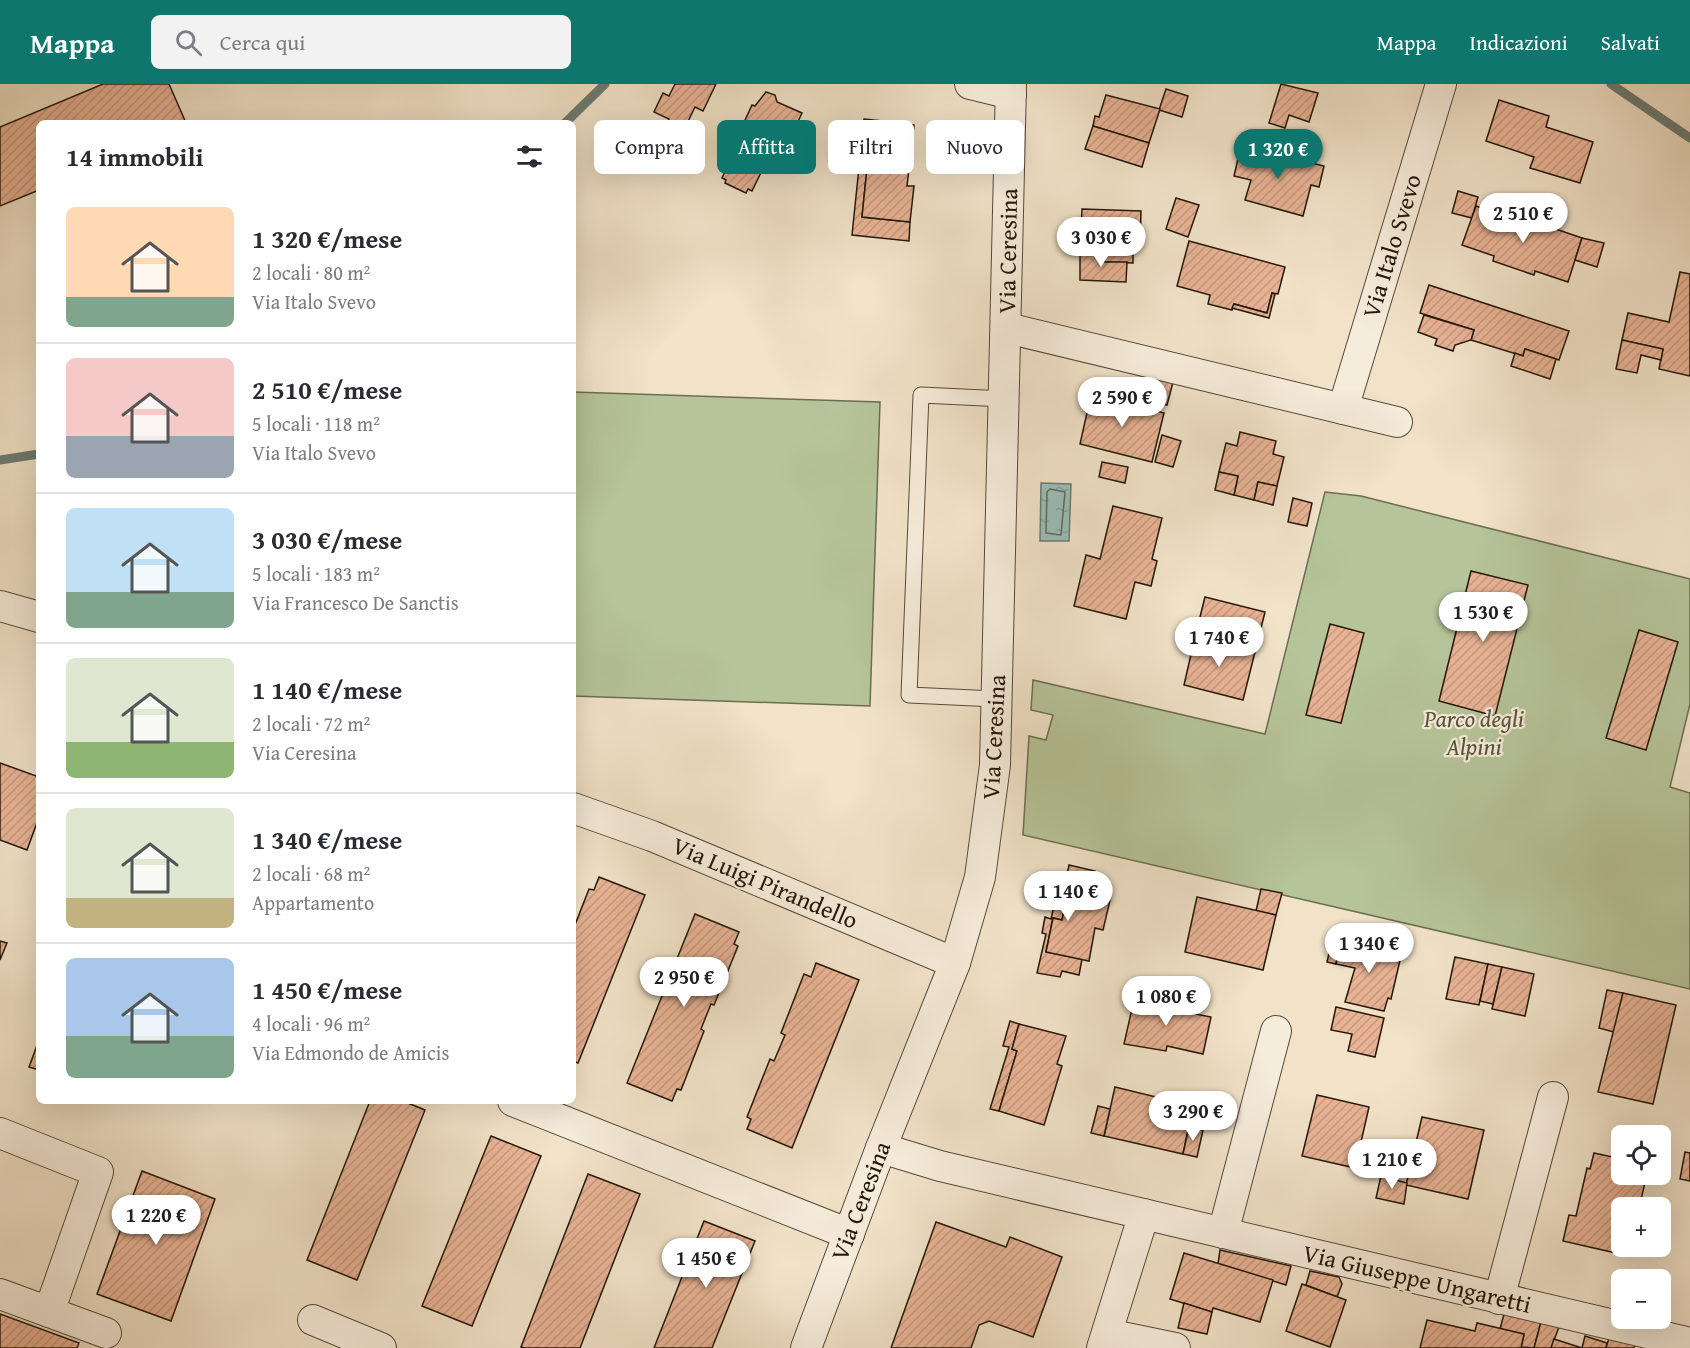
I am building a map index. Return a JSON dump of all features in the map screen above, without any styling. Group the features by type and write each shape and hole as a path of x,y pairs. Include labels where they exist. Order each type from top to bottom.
{"street":[{"name":"Via Ceresina","path":"806,1348 881,1148 955,963 980,877 989,826 995,765 1011,89 970,84"},
{"name":"Via Italo Svevo","path":"1343,409 1441,84"},
{"path":"1007,328 1397,422"},
{"path":"0,605 36,616"},
{"name":"Via Luigi Pirandello","path":"576,809 652,836 955,963"},
{"path":"1223,1233 1276,1031"},
{"path":"1499,1299 1553,1097"},
{"path":"521,1104 849,1234"},
{"path":"0,1133 98,1172 50,1312"},
{"name":"Via Giuseppe Ungaretti","path":"881,1148 940,1166 1690,1343"},
{"path":"1144,1214 1105,1341 1175,1348"},
{"path":"0,1294 106,1333"},
{"path":"314,1320 381,1348"}],"lane":[{"path":"996,699 909,695 921,395 1005,399"}],"green space":[{"path":"576,392 880,402 870,706 576,696"},
{"name":"Parco degli Alpini","path":"1325,492 1361,496 1690,579 1690,704 1670,787 1690,793 1690,989 1023,835 1029,736 1046,740 1053,715 1031,710 1033,680 1265,734"}],"water":[{"path":"1041,483 1071,484 1069,541 1040,541"}],"building":[{"path":"103,84 169,84 185,120 36,120 36,191 0,206 0,127"},
{"path":"675,84 716,84 703,111 695,107 689,120 669,120 654,112 663,93 669,96"},
{"path":"1281,84 1318,93 1309,122 1289,115 1285,128 1269,123"},
{"path":"1166,89 1188,96 1182,117 1159,110"},
{"path":"766,92 775,95 777,102 802,113 799,120 745,120 752,105 755,106"},
{"path":"1106,95 1160,109 1149,143 1093,126 1095,116 1099,117"},
{"path":"1499,100 1549,116 1546,127 1593,142 1580,183 1530,168 1534,157 1486,141"},
{"path":"1093,126 1149,143 1142,167 1085,149"},
{"path":"1241,146 1324,166 1319,187 1311,185 1303,216 1245,200 1251,180 1234,176"},
{"path":"724,174 760,174 752,191 748,189 746,193 725,183 726,180 722,178"},
{"path":"858,174 866,174 862,217 910,222 909,241 852,235"},
{"path":"866,174 908,174 907,186 914,186 910,222 862,217"},
{"path":"1458,191 1478,197 1472,218 1452,213"},
{"path":"1176,198 1199,205 1188,237 1166,229"},
{"path":"1476,206 1508,217 1509,213 1582,238 1568,282 1535,271 1534,275 1493,261 1494,256 1462,245"},
{"path":"1082,209 1141,211 1140,244 1133,244 1133,263 1104,262 1105,251 1080,250"},
{"path":"1582,238 1604,243 1597,267 1575,260"},
{"path":"1189,241 1285,267 1278,294 1272,293 1267,313 1234,304 1232,310 1208,304 1210,295 1177,286"},
{"path":"1080,250 1105,251 1104,262 1127,262 1126,282 1080,280"},
{"path":"1680,272 1690,274 1690,376 1659,369 1663,349 1622,340 1628,313 1669,322"},
{"path":"1429,285 1569,331 1559,360 1525,349 1523,356 1471,340 1474,330 1420,313"},
{"path":"1272,293 1275,294 1269,318 1232,308 1234,304 1267,313"},
{"path":"1424,315 1474,330 1471,340 1455,345 1453,351 1435,345 1437,339 1418,332"},
{"path":"1622,340 1663,349 1661,360 1641,355 1637,373 1616,369"},
{"path":"1525,349 1556,359 1550,379 1511,366 1515,353 1523,356"},
{"path":"1151,376 1173,382 1167,405 1145,400"},
{"path":"1091,395 1164,413 1152,462 1080,444"},
{"path":"1240,432 1276,441 1273,454 1284,457 1277,486 1258,482 1254,500 1234,495 1238,476 1219,472 1226,443 1237,446"},
{"path":"1162,435 1181,441 1173,467 1155,462"},
{"path":"1102,462 1128,467 1125,483 1099,477"},
{"path":"1219,472 1238,476 1234,495 1215,490"},
{"path":"1258,482 1277,486 1273,505 1254,500"},
{"path":"1293,498 1312,503 1307,526 1288,522"},
{"path":"1113,506 1162,518 1152,559 1157,561 1151,586 1135,582 1126,619 1074,606 1086,555 1100,559"},
{"path":"1471,571 1528,585 1495,716 1439,701"},
{"path":"1205,597 1265,612 1255,652 1195,637"},
{"path":"1330,624 1364,633 1341,723 1306,715"},
{"path":"1639,630 1678,642 1646,750 1606,738"},
{"path":"1195,637 1255,652 1243,700 1184,685"},
{"path":"0,763 36,776 36,825 27,850 0,840"},
{"path":"1069,865 1095,871 1093,879 1108,882 1105,895 1069,888 1062,920 1053,918 1046,952 1082,959 1079,975 1062,971 1060,977 1037,973 1046,934 1042,933 1045,917 1051,919 1055,901 1061,902"},
{"path":"599,877 645,895 578,1063 576,1062 576,922 589,889 594,890"},
{"path":"1069,888 1111,896 1103,930 1095,928 1089,961 1046,952 1053,918 1062,920"},
{"path":"1261,889 1282,893 1276,915 1256,911"},
{"path":"1197,897 1276,915 1263,970 1185,952"},
{"path":"695,914 739,932 734,944 738,946 714,1005 711,1004 701,1029 704,1031 681,1090 677,1089 672,1101 627,1083"},
{"path":"1334,933 1348,936 1347,940 1342,939 1336,964 1327,962"},
{"path":"1342,939 1401,956 1391,999 1388,998 1384,1011 1345,1002 1355,968 1336,964"},
{"path":"0,941 7,943 0,960"},
{"path":"1455,957 1488,964 1479,1005 1446,999"},
{"path":"816,963 859,980 792,1148 747,1129 751,1119 747,1117 770,1059 774,1061 785,1035 781,1033 804,974 811,977"},
{"path":"1488,964 1502,967 1493,1004 1480,1001"},
{"path":"1502,967 1534,974 1525,1016 1492,1009"},
{"path":"1607,990 1623,993 1614,1032 1599,1028"},
{"path":"1623,993 1676,1005 1653,1104 1598,1092"},
{"path":"1150,998 1187,1006 1185,1012 1211,1017 1203,1054 1167,1046 1166,1051 1124,1044 1134,1000 1148,1003"},
{"path":"1336,1007 1384,1018 1375,1057 1348,1051 1352,1034 1331,1030"},
{"path":"1010,1021 1019,1024 1012,1049 1017,1051 999,1111 990,1109 1009,1047 1003,1046"},
{"path":"1019,1024 1066,1036 1057,1064 1062,1066 1044,1125 999,1111 1017,1051 1012,1049"},
{"path":"36,1048 36,1069 29,1067"},
{"path":"1115,1087 1193,1106 1183,1154 1104,1136"},
{"path":"1317,1095 1369,1107 1355,1168 1302,1156"},
{"path":"369,1104 410,1104 425,1110 357,1280 307,1260"},
{"path":"1098,1106 1110,1109 1104,1136 1091,1133"},
{"path":"1422,1117 1484,1130 1468,1199 1406,1185"},
{"path":"1189,1127 1203,1130 1197,1157 1183,1154"},
{"path":"491,1136 541,1156 472,1326 422,1306"},
{"path":"1685,1152 1690,1153 1690,1181 1680,1179"},
{"path":"1594,1153 1611,1157 1611,1185 1644,1185 1642,1197 1611,1197 1611,1252 1563,1241 1569,1215 1576,1216 1587,1168 1590,1169"},
{"path":"142,1171 215,1199 171,1321 97,1294"},
{"path":"588,1174 640,1194 580,1348 521,1347"},
{"path":"1381,1176 1407,1183 1404,1204 1376,1198"},
{"path":"704,1221 755,1241 712,1348 654,1348"},
{"path":"936,1222 1006,1247 1010,1237 1062,1257 1033,1337 989,1321 979,1325 971,1348 891,1348"},
{"path":"1220,1250 1291,1266 1286,1285 1218,1264"},
{"path":"1184,1253 1273,1280 1260,1322 1213,1308 1212,1312 1170,1299"},
{"path":"1310,1271 1339,1277 1342,1284 1337,1297 1306,1285"},
{"path":"1302,1284 1346,1300 1330,1347 1286,1331"},
{"path":"1184,1303 1212,1312 1207,1334 1178,1328"},
{"path":"0,1314 79,1343 77,1348 0,1348"},
{"path":"1504,1314 1541,1322 1534,1348 1521,1347 1524,1334 1500,1329"},
{"path":"1427,1320 1475,1331 1477,1323 1524,1334 1521,1348 1420,1348"},
{"path":"1541,1322 1559,1327 1551,1348 1534,1348"},
{"path":"1585,1336 1607,1343 1606,1348 1582,1348"},
{"path":"1609,1338 1635,1343 1634,1348 1606,1348"},
{"path":"1554,1339 1582,1348 1551,1348"}],"waterway":[{"path":"568,120 605,84"},
{"path":"1611,84 1690,138"},
{"path":"0,460 36,454"}]}
